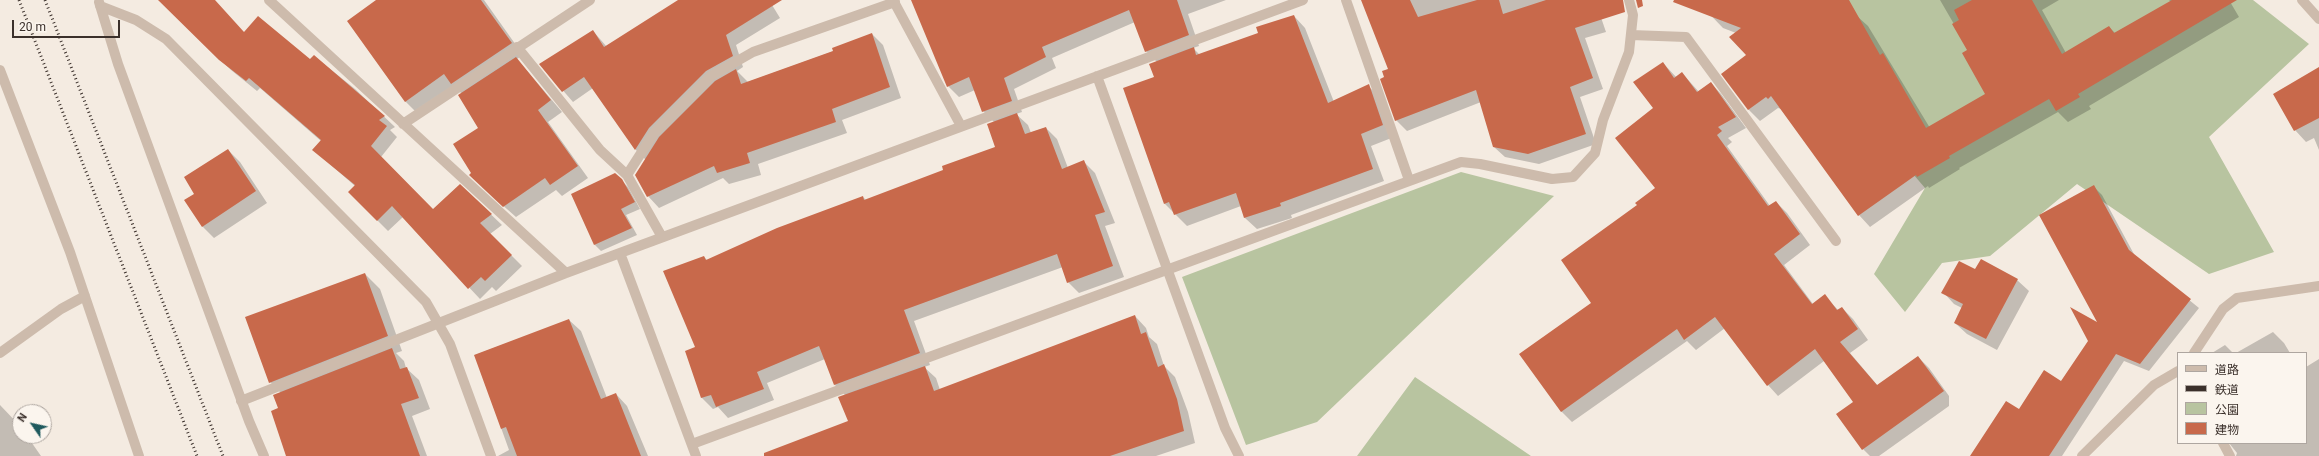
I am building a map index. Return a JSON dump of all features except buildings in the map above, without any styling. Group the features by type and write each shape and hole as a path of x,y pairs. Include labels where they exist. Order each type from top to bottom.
{"street":[{"path":"99,3 110,0"},
{"path":"269,0 566,273"},
{"path":"403,124 590,0"},
{"path":"241,401 566,273 1303,0"},
{"path":"1346,0 1409,180"},
{"path":"692,444 1461,162 1480,164 1552,179 1574,177 1595,153 1603,120 1629,52 1633,15 1629,0"},
{"path":"2302,0 2319,19"},
{"path":"627,175 654,133 711,76 753,52 894,1 961,126"},
{"path":"99,3 136,20 166,39 426,302 450,344 491,456"},
{"path":"99,3 118,64 241,401 264,456"},
{"path":"1631,35 1686,36 1836,241"},
{"path":"517,47 600,150 627,175 662,238"},
{"path":"0,70 85,296 139,456"},
{"path":"1097,76 1225,428 1239,456"},
{"path":"620,254 696,456"},
{"path":"2195,352 2223,309 2237,298 2319,286"},
{"path":"0,353 61,309 85,296"},
{"path":"2082,456 2154,385 2177,372"},
{"path":"2224,444 2230,456"}],"green space":[{"path":"1764,0 2253,0 2309,44 2209,137 2274,252 2209,274 2077,184 1990,256 1942,263 1905,312 1874,274 1925,188"},
{"path":"1461,172 1554,196 1317,422 1246,445 1182,277"},
{"path":"1415,377 1531,456 1357,456"}],"railway":[{"path":"19,0 197,456"},
{"path":"45,0 223,456"}]}
